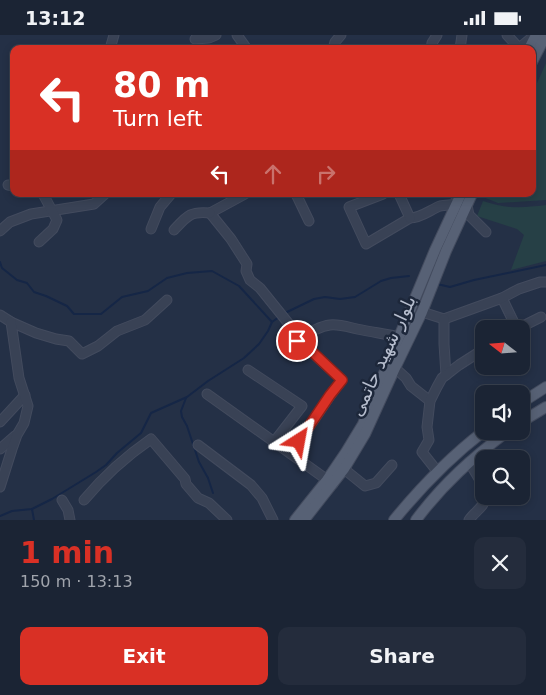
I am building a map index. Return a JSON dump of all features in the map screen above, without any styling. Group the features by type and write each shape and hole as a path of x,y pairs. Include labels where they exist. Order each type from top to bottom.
{"main road":[{"path":"536,54 546,35"},
{"name":"بلوار شهید حاتمی","path":"295,520 344,469 365,434 422,312 446,251 460,199"},
{"name":"بلوار شهید حاتمی","path":"304,520 330,482 363,424 435,250 460,199"},
{"path":"530,397 546,387"},
{"path":"530,417 546,407"},
{"path":"394,520 422,487 475,438"},
{"path":"416,520 432,499 458,472 496,440"}],"street":[{"path":"195,37 209,38 216,35"},
{"path":"334,45 342,35"},
{"path":"523,45 536,35"},
{"path":"39,242 53,229 57,220 45,197"},
{"path":"0,231 10,222 30,214 94,204 102,197"},
{"path":"151,229 160,207 168,197"},
{"path":"174,230 192,213 210,213 239,197"},
{"path":"297,197 309,221"},
{"path":"375,197 349,207 366,244 410,218 413,219 460,199 469,215 486,232"},
{"path":"400,197 410,218"},
{"path":"210,213 231,239 246,264 246,271 250,280 260,288 286,323 293,329 307,333 330,325 345,326 400,337"},
{"path":"422,312 444,319 502,298 519,289 540,282 546,282"},
{"path":"502,298 513,320"},
{"path":"0,315 36,333 68,341 82,354 98,346 118,331 145,320 167,300"},
{"path":"530,322 541,317"},
{"path":"444,319 446,375"},
{"path":"0,487 17,435 24,423 28,406 19,378 11,322"},
{"path":"291,454 316,415 342,380 301,343 307,333"},
{"path":"438,471 422,452 429,440 427,427 430,401 442,378 475,355"},
{"path":"395,368 406,378 411,386 430,401"},
{"path":"248,370 302,406 274,442"},
{"path":"0,422 25,395"},
{"path":"207,395 330,482"},
{"path":"0,449 17,435"},
{"path":"84,500 94,487 127,456 151,439 185,479 186,484 198,498 209,503 227,520"},
{"path":"198,445 251,485 262,498 273,520"},
{"path":"469,462 475,473"},
{"path":"344,469 365,486 376,483 392,465"},
{"path":"62,500 68,510 70,520"},
{"path":"469,520 483,505"}],"green space":[{"path":"546,63 546,200 498,203 483,197 536,197 536,85"},
{"path":"483,201 514,207 546,205 546,261 511,270 524,235 517,229 477,216"}],"waterway":[{"path":"0,262 2,268 17,280 27,283 34,292 67,306 74,314 101,314 122,297 148,291 167,278 187,273 212,271 239,286 272,322"},
{"path":"437,284 450,287 546,265"},
{"path":"285,313 314,299 355,297 381,281 409,276"},
{"path":"0,516 12,511 32,509 52,499 106,465 141,433 151,413 187,397 244,358 259,344 272,322 279,317"},
{"path":"186,398 181,411 182,417 213,493"},
{"path":"32,509 34,520"}],"route":[{"path":"297,341 305,345 342,380 299,441"}]}
